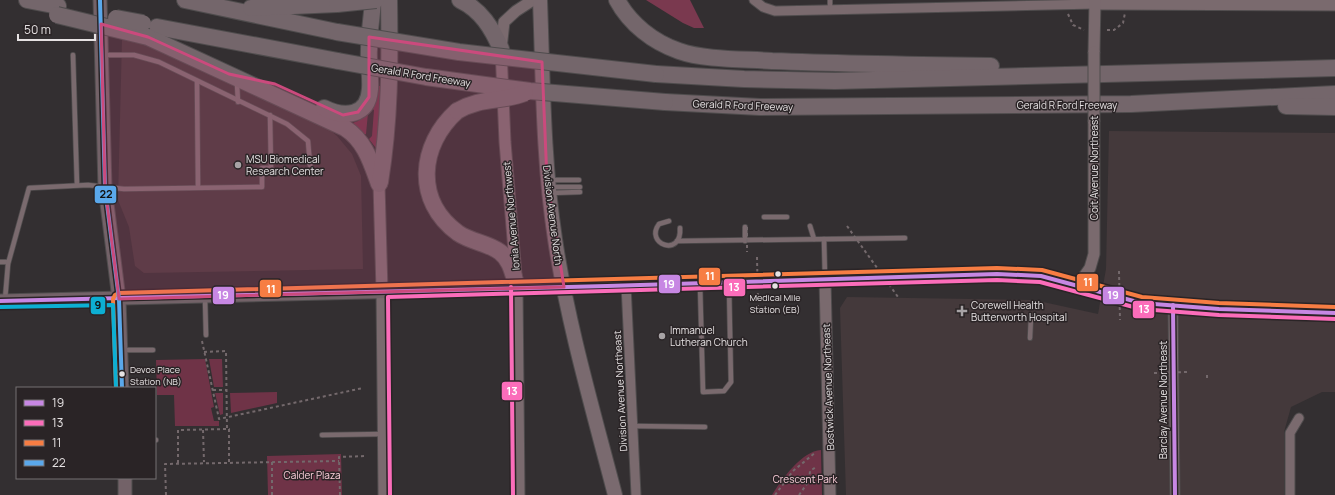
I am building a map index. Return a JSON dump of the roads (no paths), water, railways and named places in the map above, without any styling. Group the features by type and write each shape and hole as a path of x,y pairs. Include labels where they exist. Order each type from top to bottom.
{"highway":[{"path":"185,0 337,32 459,52 656,74 744,79 835,81 1207,70 1335,68"},
{"path":"233,10 265,6 292,7 374,0 369,27 370,90 366,102 358,112 343,115 333,112 275,84 233,79"},
{"path":"379,184 387,137 390,85 389,0"},
{"path":"460,0 479,13 494,32 501,48"},
{"path":"617,0 628,17 639,29 659,42 680,51 721,58 826,63 1207,70"},
{"path":"31,1 44,12 57,10 149,29 233,79 323,117 352,133 366,150 379,184"},
{"name":"Gerald R Ford Freeway","path":"149,29 426,76 530,91 665,102 760,106 1131,104 1335,94"},
{"path":"525,288 500,252 459,233 450,226 432,201 427,180 429,153 437,134 445,122 457,111 469,104 481,101 512,99 530,91"},
{"path":"1131,104 1335,107"}],"main road":[{"path":"100,0 105,188 119,299 122,387"},
{"name":"Division Avenue North","path":"540,0 548,187 555,239 568,310 615,495"},
{"path":"2,301 626,286 700,282 997,274 1041,276 1141,303 1218,309 1335,313"},
{"path":"125,479 125,495"}],"street":[{"name":"Ionia Avenue Northwest","path":"519,495 525,288 505,142 501,48 504,22 516,10 533,0"},
{"path":"755,2 775,11 830,10 906,4 983,3 1172,2 1335,5"},
{"name":"Coit Avenue Northeast","path":"1078,285 1090,268 1094,254 1095,2"},
{"path":"379,184 382,291 384,495"},
{"name":"Bostwick Avenue Northeast","path":"825,279 830,495"},
{"name":"Division Avenue Northeast","path":"626,286 636,495"},
{"name":"Barclay Avenue Northeast","path":"1174,305 1175,495"},
{"path":"1290,495 1290,433 1299,418"}],"lane":[{"path":"830,0 830,10"},
{"path":"73,55 77,185"},
{"path":"101,55 134,55 149,59 238,102 270,115 298,131 308,141 310,166"},
{"path":"233,79 238,102"},
{"path":"197,81 198,188"},
{"path":"2,301 8,262 29,188 77,185 124,189 262,187 262,168 271,168 270,115"},
{"path":"548,187 579,180"},
{"path":"548,187 580,190"},
{"path":"764,217 787,217"},
{"path":"669,221 663,222 657,227 657,239 667,245 677,241 905,238"},
{"path":"810,226 814,239"},
{"path":"745,241 746,227"},
{"path":"677,241 680,237 680,228"},
{"path":"824,239 825,279"},
{"path":"0,262 8,262"},
{"path":"700,282 703,392 724,391 730,382 729,282"},
{"path":"205,296 206,335"},
{"path":"1030,338 1031,317"},
{"path":"121,350 153,350"},
{"path":"632,426 706,427"},
{"path":"322,435 384,434"}],"place":[{"name":"MSU Biomedical Research Center","path":"238,165"},
{"name":"Medical Mile Station (EB)","path":"775,286"},
{"name":"Corewell Health Butterworth Hospital","path":"962,311"},
{"name":"Immanuel Lutheran Church","path":"662,336"},
{"name":"Devos Place Station (NB)","path":"122,374"}],"park label":[{"name":"Calder Plaza","path":"312,475"},
{"name":"Crescent Park","path":"805,479"}]}
